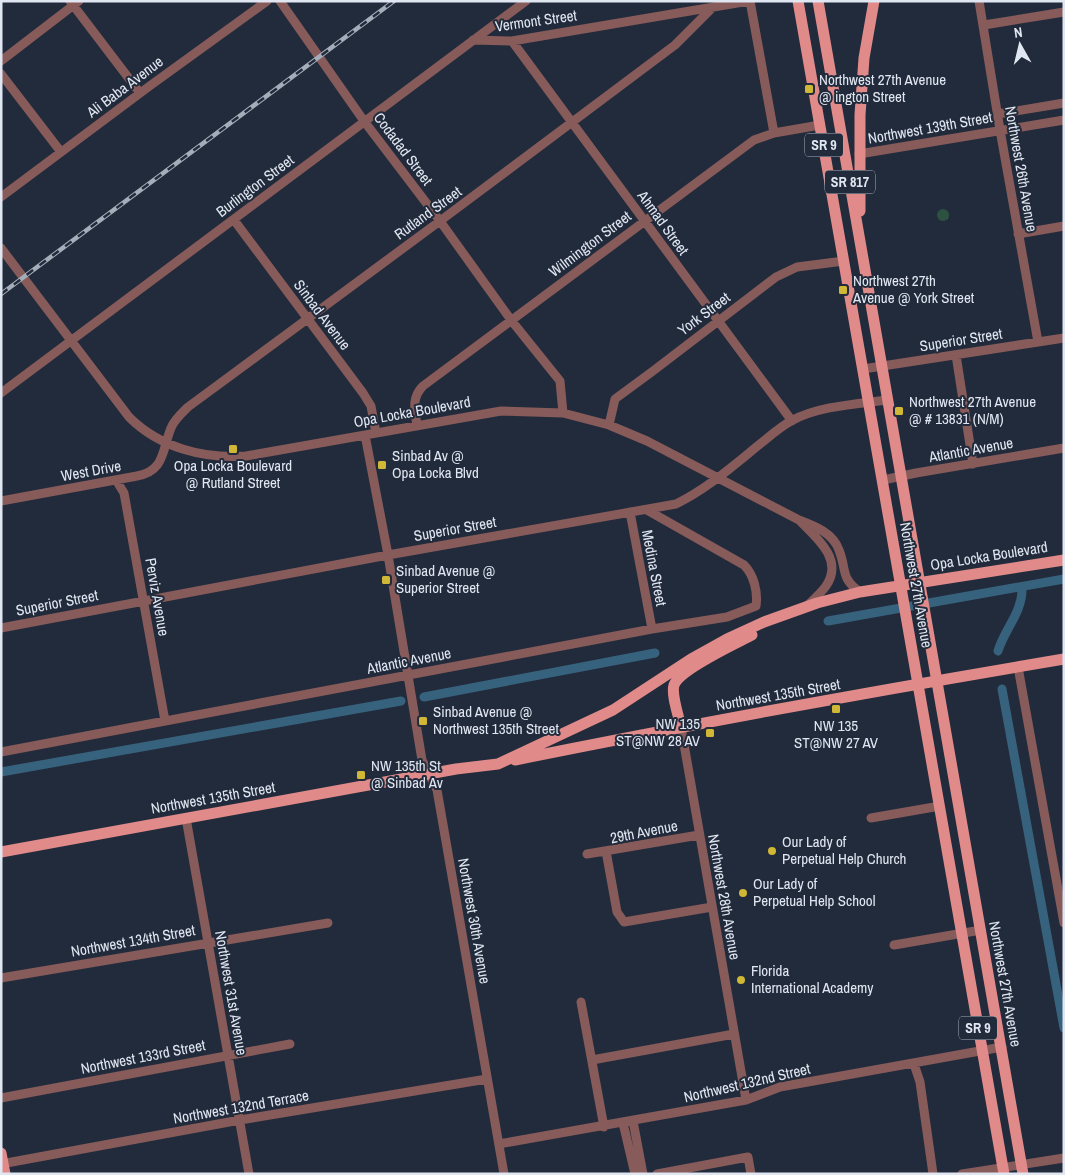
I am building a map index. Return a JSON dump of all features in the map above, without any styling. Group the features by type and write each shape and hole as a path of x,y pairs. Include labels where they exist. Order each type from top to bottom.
{"main road":[{"name":"Northwest 27th Avenue","path":"798,1 1004,1171"},
{"name":"Northwest 27th Avenue","path":"818,1 1023,1169"},
{"name":"SR 9","path":"858,228 861,208 859,154 864,58 874,1"},
{"path":"803,27 817,49 826,52"},
{"path":"809,62 820,67 832,81"},
{"name":"Opa Locka Boulevard","path":"430,774 498,764 613,710 691,658 727,639 774,618 838,596 860,592 921,588 1064,560"},
{"path":"681,727 674,694 674,686 678,679 711,656 769,626 774,618"},
{"name":"Northwest 135th Street","path":"498,764 681,727 937,680 1064,659"},
{"name":"Northwest 135th Street","path":"1,852 430,774"}],"street":[{"name":"Ali Baba Avenue","path":"1,196 267,1"},
{"name":"Codadad Street","path":"280,1 364,121 512,320 560,381 563,414"},
{"name":"Burlington Street","path":"1,393 526,1"},
{"path":"750,1 774,133"},
{"name":"Vermont Street","path":"473,40 512,41 750,1"},
{"name":"Northwest 26th Avenue","path":"980,1 1000,130 1038,342"},
{"path":"1,61 74,3 140,93"},
{"name":"Rutland Street","path":"166,442 173,423 188,407 675,45 713,8"},
{"path":"984,25 1064,12"},
{"name":"Ahmad Street","path":"512,41 792,421"},
{"path":"1,74 61,152"},
{"name":"Northwest 139th Street","path":"998,114 1064,104"},
{"name":"Northwest 139th Street","path":"859,154 1064,120"},
{"name":"Wilmington Street","path":"417,426 414,402 420,389 644,221 754,140 774,133 820,125"},
{"name":"Sinbad Avenue","path":"234,220 366,397 376,433"},
{"path":"1018,234 1064,226"},
{"name":"Opa Locka Boulevard","path":"1,248 129,417 146,432 166,442 192,452 241,456 501,412 563,414 609,425 646,441 799,520 817,527 827,533 840,550 848,583 860,592"},
{"name":"York Street","path":"609,425 614,398 654,371 784,272 803,266 844,261"},
{"name":"Superior Street","path":"863,369 1064,338"},
{"path":"956,355 973,464"},
{"name":"Superior Street","path":"1,628 388,555 676,504 718,477 792,421 807,414 823,410 888,400"},
{"path":"365,435 388,555 408,676"},
{"name":"West Drive","path":"1,502 151,472 159,463 166,442"},
{"name":"Atlantic Avenue","path":"883,480 1064,448"},
{"name":"Perviz Avenue","path":"116,480 124,492 165,721"},
{"name":"Atlantic Avenue","path":"1,752 652,629 727,617 756,606 757,600 752,574 744,565 726,553 647,510"},
{"name":"Medina Street","path":"630,512 652,629"},
{"path":"799,520 828,551 832,566 827,585 806,607"},
{"path":"1018,667 1064,923"},
{"name":"Northwest 30th Avenue","path":"408,676 422,760 437,790 504,1174"},
{"name":"Northwest 28th Avenue","path":"681,727 746,1100"},
{"path":"871,818 940,806"},
{"name":"Northwest 31st Avenue","path":"186,818 249,1174"},
{"name":"29th Avenue","path":"699,835 606,851 617,912 624,922 712,908"},
{"path":"587,854 606,851"},
{"name":"Northwest 134th Street","path":"1,978 328,922"},
{"path":"894,945 981,930"},
{"path":"582,1002 604,1127"},
{"path":"592,1060 734,1034"},
{"name":"Northwest 133rd Street","path":"1,1098 290,1044"},
{"name":"Northwest 132nd Street","path":"499,1144 604,1127 746,1100 780,1087 1002,1048"},
{"path":"914,1064 920,1082 933,1174"},
{"name":"Northwest 132nd Terrace","path":"3,1164 240,1120 487,1079"},
{"path":"634,1121 635,1174"},
{"path":"623,1123 644,1174"},
{"path":"658,1174 748,1157 751,1174"},
{"path":"962,1174 1023,1169 1064,1158"}],"green space":[{"path":"941,209 945,209 949,215 945,221 941,221 937,217 937,213"}],"waterway":[{"path":"828,621 1064,579"},
{"path":"998,651 1017,612 1022,596 1022,587"},
{"path":"424,697 655,653"},
{"path":"1002,689 1064,1028"},
{"path":"1,772 401,701"}],"railway":[{"path":"1,294 394,1"}],"place":[{"name":"Northwest 27th Avenue @ ington Street","path":"809,89"},
{"name":"Northwest 27th Avenue @ York Street","path":"843,290"},
{"name":"Northwest 27th Avenue @ # 13831 (N/M)","path":"899,411"},
{"name":"Opa Locka Boulevard @ Rutland Street","path":"233,449"},
{"name":"Sinbad Av @ Opa Locka Blvd","path":"382,465"},
{"name":"Sinbad Avenue @ Superior Street","path":"386,580"},
{"name":"NW 135 ST@NW 27 AV","path":"836,709"},
{"name":"Sinbad Avenue @ Northwest 135th Street","path":"423,721"},
{"name":"NW 135 ST@NW 28 AV","path":"710,733"},
{"name":"NW 135th St @ Sinbad Av","path":"361,775"},
{"name":"Our Lady of Perpetual Help Church","path":"772,851"},
{"name":"Our Lady of Perpetual Help School","path":"743,893"},
{"name":"Florida International Academy","path":"741,980"}]}
